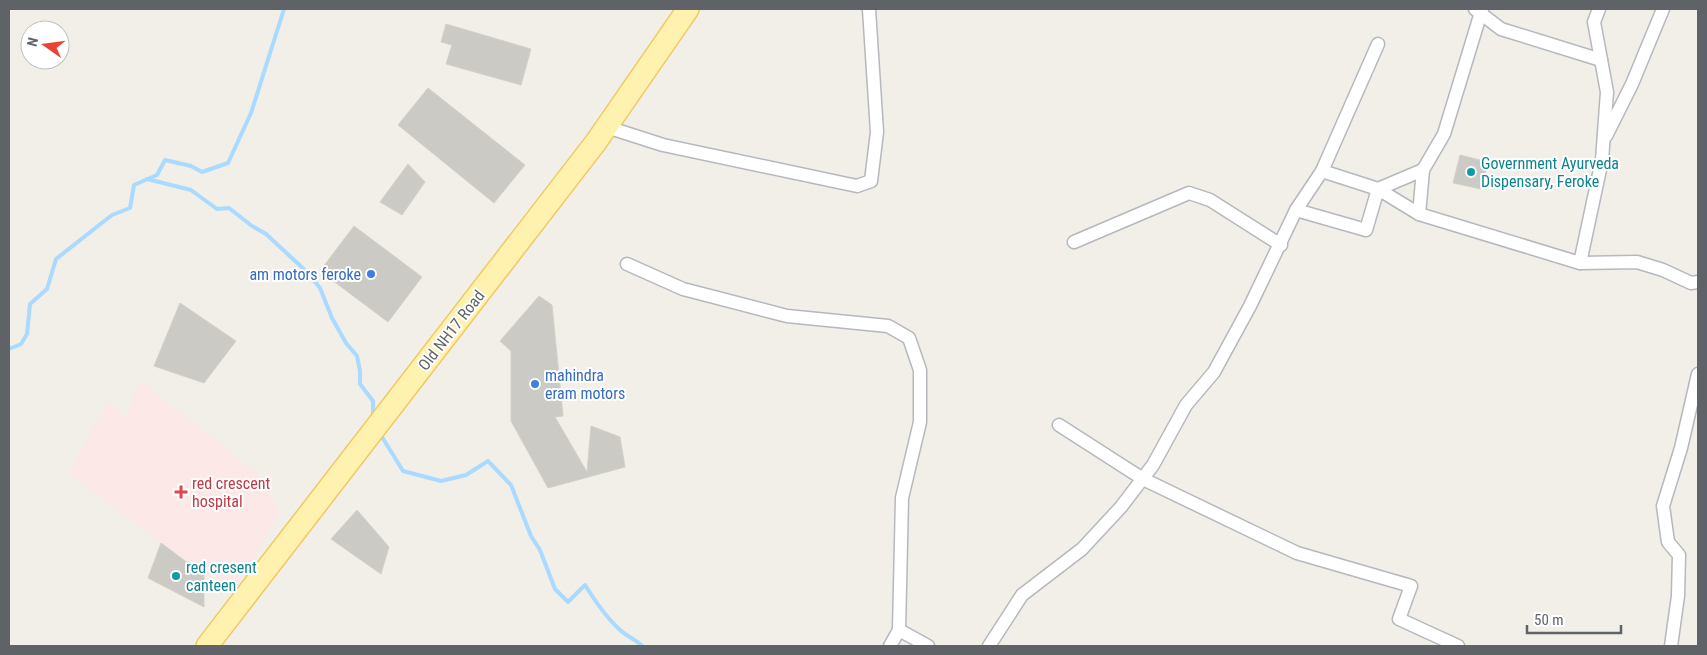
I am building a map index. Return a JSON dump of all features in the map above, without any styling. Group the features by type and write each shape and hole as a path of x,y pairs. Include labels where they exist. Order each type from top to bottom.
{"main road":[{"name":"Old NH17 Road","path":"207,646 607,126 688,9"}],"street":[{"path":"607,126 663,145 818,178 857,186 871,181 877,132 869,9"},
{"path":"1580,263 1602,160 1607,92 1594,22 1599,9"},
{"path":"1603,140 1632,84 1663,9"},
{"path":"1418,214 1423,170 1444,134 1479,10 1501,29 1601,60"},
{"path":"990,646 1022,595 1082,549 1121,507 1153,465 1186,405 1214,372 1281,245 1296,210 1322,171 1378,44"},
{"path":"1378,189 1423,170"},
{"path":"1322,171 1378,189 1418,214 1580,263 1637,262 1663,270 1691,283 1698,282"},
{"path":"1296,210 1366,230 1378,189"},
{"path":"1074,242 1189,193 1210,200 1281,245"},
{"path":"627,264 683,289 787,316 888,326 909,338 920,370 920,422 902,498 899,630 890,646"},
{"path":"1671,646 1678,596 1679,556 1668,542 1664,506 1681,448 1698,374"},
{"path":"1059,425 1142,479 1297,553 1411,586 1398,619 1458,646"},
{"path":"899,630 928,646"}],"shaded area":[{"name":"red crescent hospital","path":"139,380 262,477 279,513 231,595 68,474 108,401 126,418"}],"building":[{"path":"446,24 531,49 521,85 446,64 452,45 441,42"},
{"path":"428,88 525,165 494,203 398,125"},
{"name":"Government Ayurveda Dispensary, Feroke","path":"1460,155 1488,162 1481,189 1453,183"},
{"path":"408,164 425,182 402,215 380,202"},
{"name":"am motors feroke","path":"354,226 422,277 388,322 320,271"},
{"name":"mahindra eram motors","path":"539,296 552,305 563,416 555,417 587,472 591,426 620,437 625,467 548,488 511,421 511,351 500,341"},
{"path":"180,303 236,341 204,383 154,366"},
{"path":"357,510 389,547 381,574 331,539"},
{"name":"red cresent canteen","path":"161,543 204,575 204,607 148,578"}],"waterway":[{"path":"9,349 21,344 27,334 30,304 47,289 56,259 112,215 130,208 134,185 157,175 165,160 191,166 202,172 228,163 251,113 284,9"},
{"path":"147,179 191,190 217,209 229,208 252,226 266,234 307,272 320,288 332,318 346,343 357,356 360,384 373,401 373,417"},
{"path":"382,437 403,471 441,481 466,475 488,461 511,485 555,589 568,602 585,585 600,608 614,624 642,646"}],"place":[{"name":"Government Ayurveda Dispensary, Feroke","path":"1471,172"},
{"name":"am motors feroke","path":"371,274"},
{"name":"mahindra eram motors","path":"535,384"},
{"name":"red crescent hospital","path":"181,492"},
{"name":"red cresent canteen","path":"176,576"}]}
